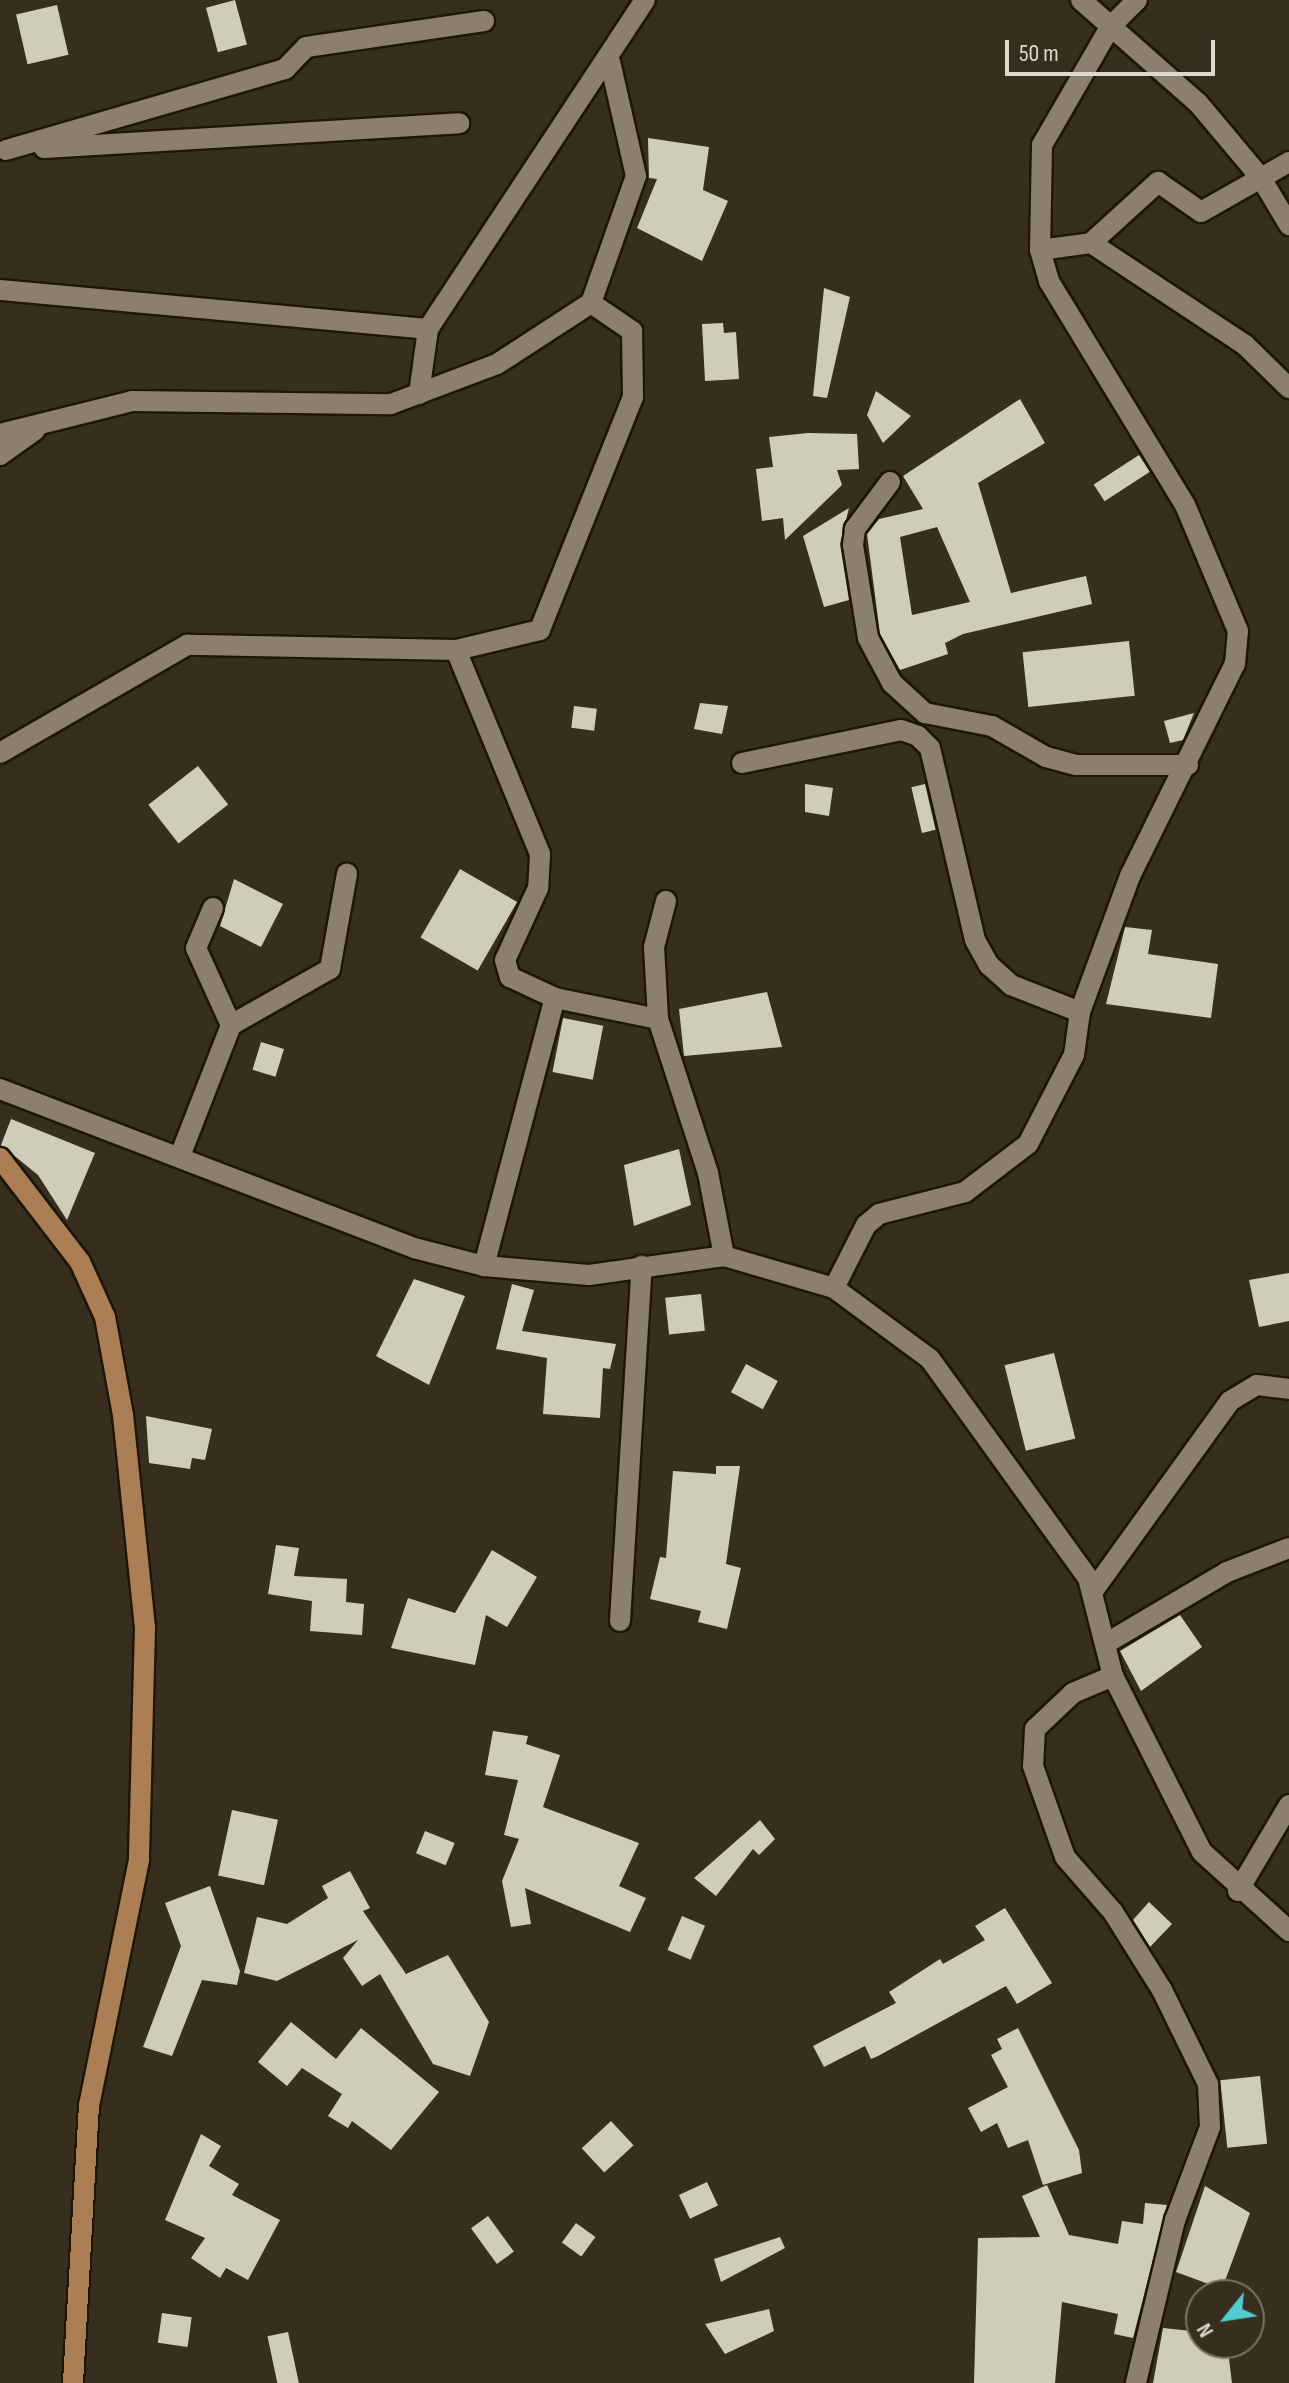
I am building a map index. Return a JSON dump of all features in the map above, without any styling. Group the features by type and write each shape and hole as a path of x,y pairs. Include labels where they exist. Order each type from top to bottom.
{"main road":[{"path":"0,1158 80,1262 105,1317 123,1415 145,1627 139,1860 89,2105 73,2383"}],"street":[{"path":"419,394 428,329 610,62 645,0"},
{"path":"1081,0 1198,103 1261,178 1289,225"},
{"path":"834,1288 866,1225 879,1214 965,1192 1022,1152 1074,1055 1080,1012 1130,876 1230,683 1238,631 1163,460 1049,281 1040,250 1042,145 1110,27 1137,0"},
{"path":"3,151 285,69 306,47 484,21"},
{"path":"0,434 38,428 132,401 391,404 497,364 591,303 636,176 610,62"},
{"path":"3,151 459,123"},
{"path":"1040,250 1091,243 1158,182 1201,212 1289,162"},
{"path":"1091,243 1245,345 1289,388"},
{"path":"0,290 428,329"},
{"path":"0,753 187,645 456,650 540,630 633,397 632,331 591,303"},
{"path":"0,455 38,428"},
{"path":"890,482 855,529 853,545 868,638 892,683 925,713 992,726 1046,757 1076,765 1188,765"},
{"path":"456,650 540,854 538,888 506,969 517,982 555,998 658,1019"},
{"path":"742,763 901,730 918,736 930,748 975,940 989,965 1011,985 1080,1012"},
{"path":"180,1156 231,1025 330,969 347,874"},
{"path":"666,901 654,947 658,1019 708,1173 724,1256"},
{"path":"213,908 196,948 231,1025"},
{"path":"484,1266 555,998"},
{"path":"0,1089 414,1248 484,1266 589,1275 724,1256 834,1288 930,1359 1093,1591 1113,1676 1202,1852 1238,1891 1289,1931"},
{"path":"620,1621 642,1266"},
{"path":"1093,1591 1230,1401 1257,1385 1289,1389"},
{"path":"1105,1644 1227,1572 1289,1548"},
{"path":"1113,1676 1073,1693 1035,1729 1033,1766 1065,1857 1154,1977 1208,2084 1210,2127 1175,2220 1136,2383"},
{"path":"1238,1891 1289,1805"}],"building":[{"path":"235,0 247,44 218,52 206,8"},
{"path":"57,5 68,55 28,64 16,14"},
{"path":"648,138 709,147 703,190 728,201 702,261 637,228 657,179 649,178"},
{"path":"824,288 850,297 827,398 813,396"},
{"path":"723,323 724,333 736,332 739,379 705,381 702,324"},
{"path":"876,391 911,416 883,443 867,415"},
{"path":"1020,399 1045,443 978,483 1011,593 1086,576 1092,604 963,634 945,643 948,654 900,670 880,634 867,534 879,519 923,509 903,476","holes":["937,527 970,602 912,615 900,537"]},
{"path":"808,433 857,434 859,469 837,470 842,485 785,540 783,518 762,521 756,469 773,467 769,437"},
{"path":"1139,455 1150,472 1105,501 1094,484"},
{"path":"849,508 840,544 849,600 824,607 803,536"},
{"path":"1129,641 1135,696 1028,707 1023,652"},
{"path":"700,703 728,706 722,734 694,729"},
{"path":"574,706 597,709 594,731 571,728"},
{"path":"1194,713 1183,740 1170,743 1164,721"},
{"path":"198,766 228,805 179,843 148,805"},
{"path":"805,784 833,788 829,816 805,812"},
{"path":"925,784 936,830 922,833 911,787"},
{"path":"460,869 517,902 478,970 420,937"},
{"path":"234,879 283,904 261,947 220,926"},
{"path":"1125,927 1152,930 1148,954 1218,964 1211,1018 1106,1004"},
{"path":"767,992 782,1047 684,1056 679,1009"},
{"path":"563,1018 603,1026 593,1080 553,1072"},
{"path":"261,1042 284,1049 275,1077 253,1070"},
{"path":"11,1119 95,1153 67,1220 38,1175 1,1145"},
{"path":"679,1149 691,1205 634,1226 624,1165"},
{"path":"1289,1273 1289,1321 1259,1327 1249,1280"},
{"path":"414,1279 465,1296 429,1385 376,1356"},
{"path":"512,1284 534,1290 522,1331 616,1344 610,1369 603,1368 600,1418 543,1414 547,1358 496,1349"},
{"path":"701,1294 705,1331 669,1335 665,1298"},
{"path":"1054,1353 1075,1438 1026,1451 1005,1365"},
{"path":"746,1364 778,1381 763,1409 731,1392"},
{"path":"146,1416 212,1429 205,1460 192,1458 190,1469 149,1463"},
{"path":"716,1466 740,1466 726,1564 741,1568 727,1629 698,1622 701,1611 650,1599 660,1557 666,1558 673,1471 716,1474"},
{"path":"276,1545 299,1548 294,1576 347,1579 346,1602 364,1604 362,1635 310,1631 312,1601 268,1594"},
{"path":"492,1550 537,1577 507,1627 486,1615 475,1665 391,1648 408,1598 455,1613"},
{"path":"1180,1615 1202,1647 1141,1691 1120,1651"},
{"path":"493,1731 528,1736 526,1744 560,1755 543,1807 639,1843 619,1886 646,1898 630,1932 525,1888 531,1924 511,1927 502,1881 519,1839 504,1835 518,1780 485,1775"},
{"path":"232,1810 278,1820 264,1885 218,1876"},
{"path":"760,1820 775,1839 759,1855 753,1849 716,1896 694,1878"},
{"path":"425,1831 455,1843 446,1865 416,1853"},
{"path":"350,1871 370,1908 363,1911 406,1974 448,1955 489,2022 470,2076 433,2064 380,1974 362,1986 343,1958 358,1940 277,1981 244,1973 257,1917 287,1924 328,1898 322,1886"},
{"path":"210,1886 240,1971 237,1985 202,1980 172,2056 143,2047 181,1946 165,1903"},
{"path":"1149,1902 1172,1924 1150,1947 1133,1920"},
{"path":"1005,1908 1052,1983 1017,2004 1006,1986 878,2056 871,2059 865,2046 824,2067 813,2046 896,2003 889,1992 940,1959 943,1964 985,1940 975,1926"},
{"path":"682,1916 705,1926 691,1960 668,1950"},
{"path":"291,2022 336,2059 361,2028 439,2092 391,2150 352,2121 348,2128 328,2116 342,2094 302,2068 287,2086 258,2062"},
{"path":"1018,2028 1079,2150 1082,2173 1043,2185 1028,2140 1008,2148 997,2123 981,2132 968,2108 1008,2087 991,2055 1002,2049 997,2039"},
{"path":"1260,2076 1267,2144 1227,2148 1220,2080"},
{"path":"611,2121 634,2145 604,2172 582,2148"},
{"path":"201,2134 221,2146 209,2166 239,2184 232,2195 280,2220 248,2280 226,2268 220,2278 191,2258 205,2238 165,2220"},
{"path":"707,2182 718,2206 690,2219 679,2195"},
{"path":"1047,2185 1069,2235 1118,2244 1122,2221 1143,2224 1145,2203 1167,2205 1133,2338 1114,2334 1118,2314 1062,2302 1055,2383 974,2383 978,2238 1040,2237 1022,2196"},
{"path":"1205,2186 1250,2213 1226,2279 1195,2279 1176,2272"},
{"path":"488,2216 514,2252 497,2264 471,2228"},
{"path":"576,2223 595,2237 581,2257 562,2242"},
{"path":"780,2237 785,2248 721,2282 714,2259"},
{"path":"769,2309 774,2331 725,2354 705,2324"},
{"path":"162,2313 192,2317 188,2347 158,2343"},
{"path":"1163,2328 1185,2330 1185,2359 1229,2359 1232,2383 1153,2383"},
{"path":"288,2332 299,2383 277,2383 267,2336"}]}
